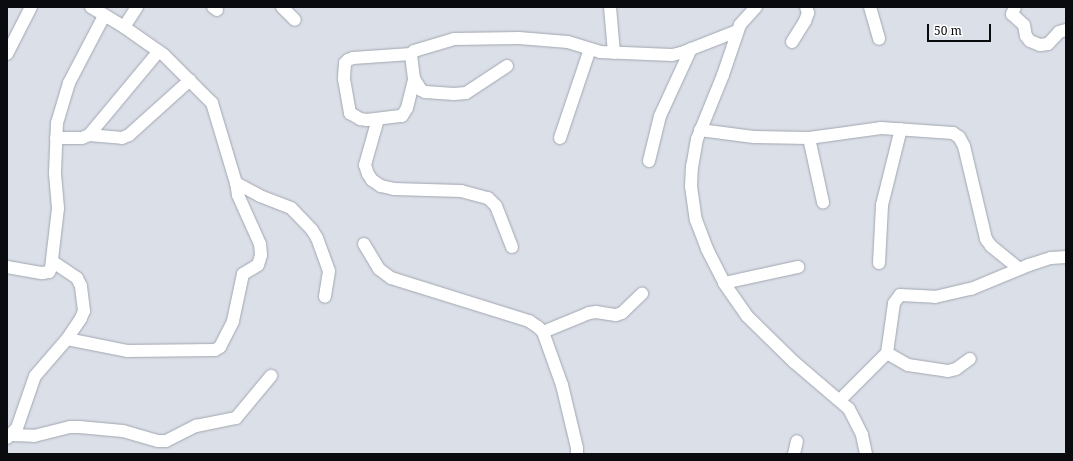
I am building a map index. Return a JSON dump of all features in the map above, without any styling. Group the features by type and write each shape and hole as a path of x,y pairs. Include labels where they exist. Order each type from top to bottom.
{"street":[{"path":"7,54 31,7"},
{"path":"67,339 127,351 210,351 220,347 233,321 243,274 258,265 262,250 238,195 236,183 212,103 159,51 91,7"},
{"path":"124,27 137,7"},
{"path":"282,7 295,20"},
{"path":"610,7 614,53"},
{"path":"756,7 744,19 737,31 723,75 700,130 692,166 691,186 696,220 707,248 724,283 747,316 794,362 849,409 856,419 866,454"},
{"path":"792,42 808,14 806,7"},
{"path":"870,7 879,39"},
{"path":"1015,7 1012,14 1024,25 1026,36 1030,42 1040,45 1048,44 1058,32 1066,30"},
{"path":"7,266 42,273 49,272 52,261 58,208 55,173 58,117 69,83 104,16"},
{"path":"411,54 414,79 406,112 402,116 395,118 360,119 350,113 344,79 346,64 348,60 353,58 411,54 414,51 454,39 520,38 568,42 590,49 614,53 672,55 737,31"},
{"path":"560,138 590,49"},
{"path":"649,161 660,116 691,49"},
{"path":"56,138 82,138 89,134 159,51"},
{"path":"414,79 421,90 425,92 466,94 507,66"},
{"path":"89,134 122,138 129,135 190,80"},
{"path":"378,119 366,165 368,174 372,180 381,186 394,189 461,191 488,198 496,206 512,247"},
{"path":"700,130 754,136 809,138 882,128 953,133 960,137 964,146 986,239 991,246 1019,269"},
{"path":"879,263 882,205 901,129"},
{"path":"809,138 823,202"},
{"path":"236,183 260,196 291,208 312,230 317,238 329,271 325,297"},
{"path":"364,244 378,270 383,274 529,322 538,327 543,332 562,385 577,448 577,454"},
{"path":"840,400 887,353 894,303 900,295 935,297 964,291 981,286 1019,269 1051,258 1066,257"},
{"path":"9,437 17,428 35,376 67,339 84,311 81,286 77,278 52,261"},
{"path":"724,283 798,267"},
{"path":"543,332 589,313 596,312 616,315 622,313 642,294"},
{"path":"887,353 908,365 948,371 956,369 970,359"},
{"path":"9,437 34,436 70,427 78,427 123,430 158,441 166,441 196,426 236,418 271,376"},
{"path":"794,454 797,441"}]}
